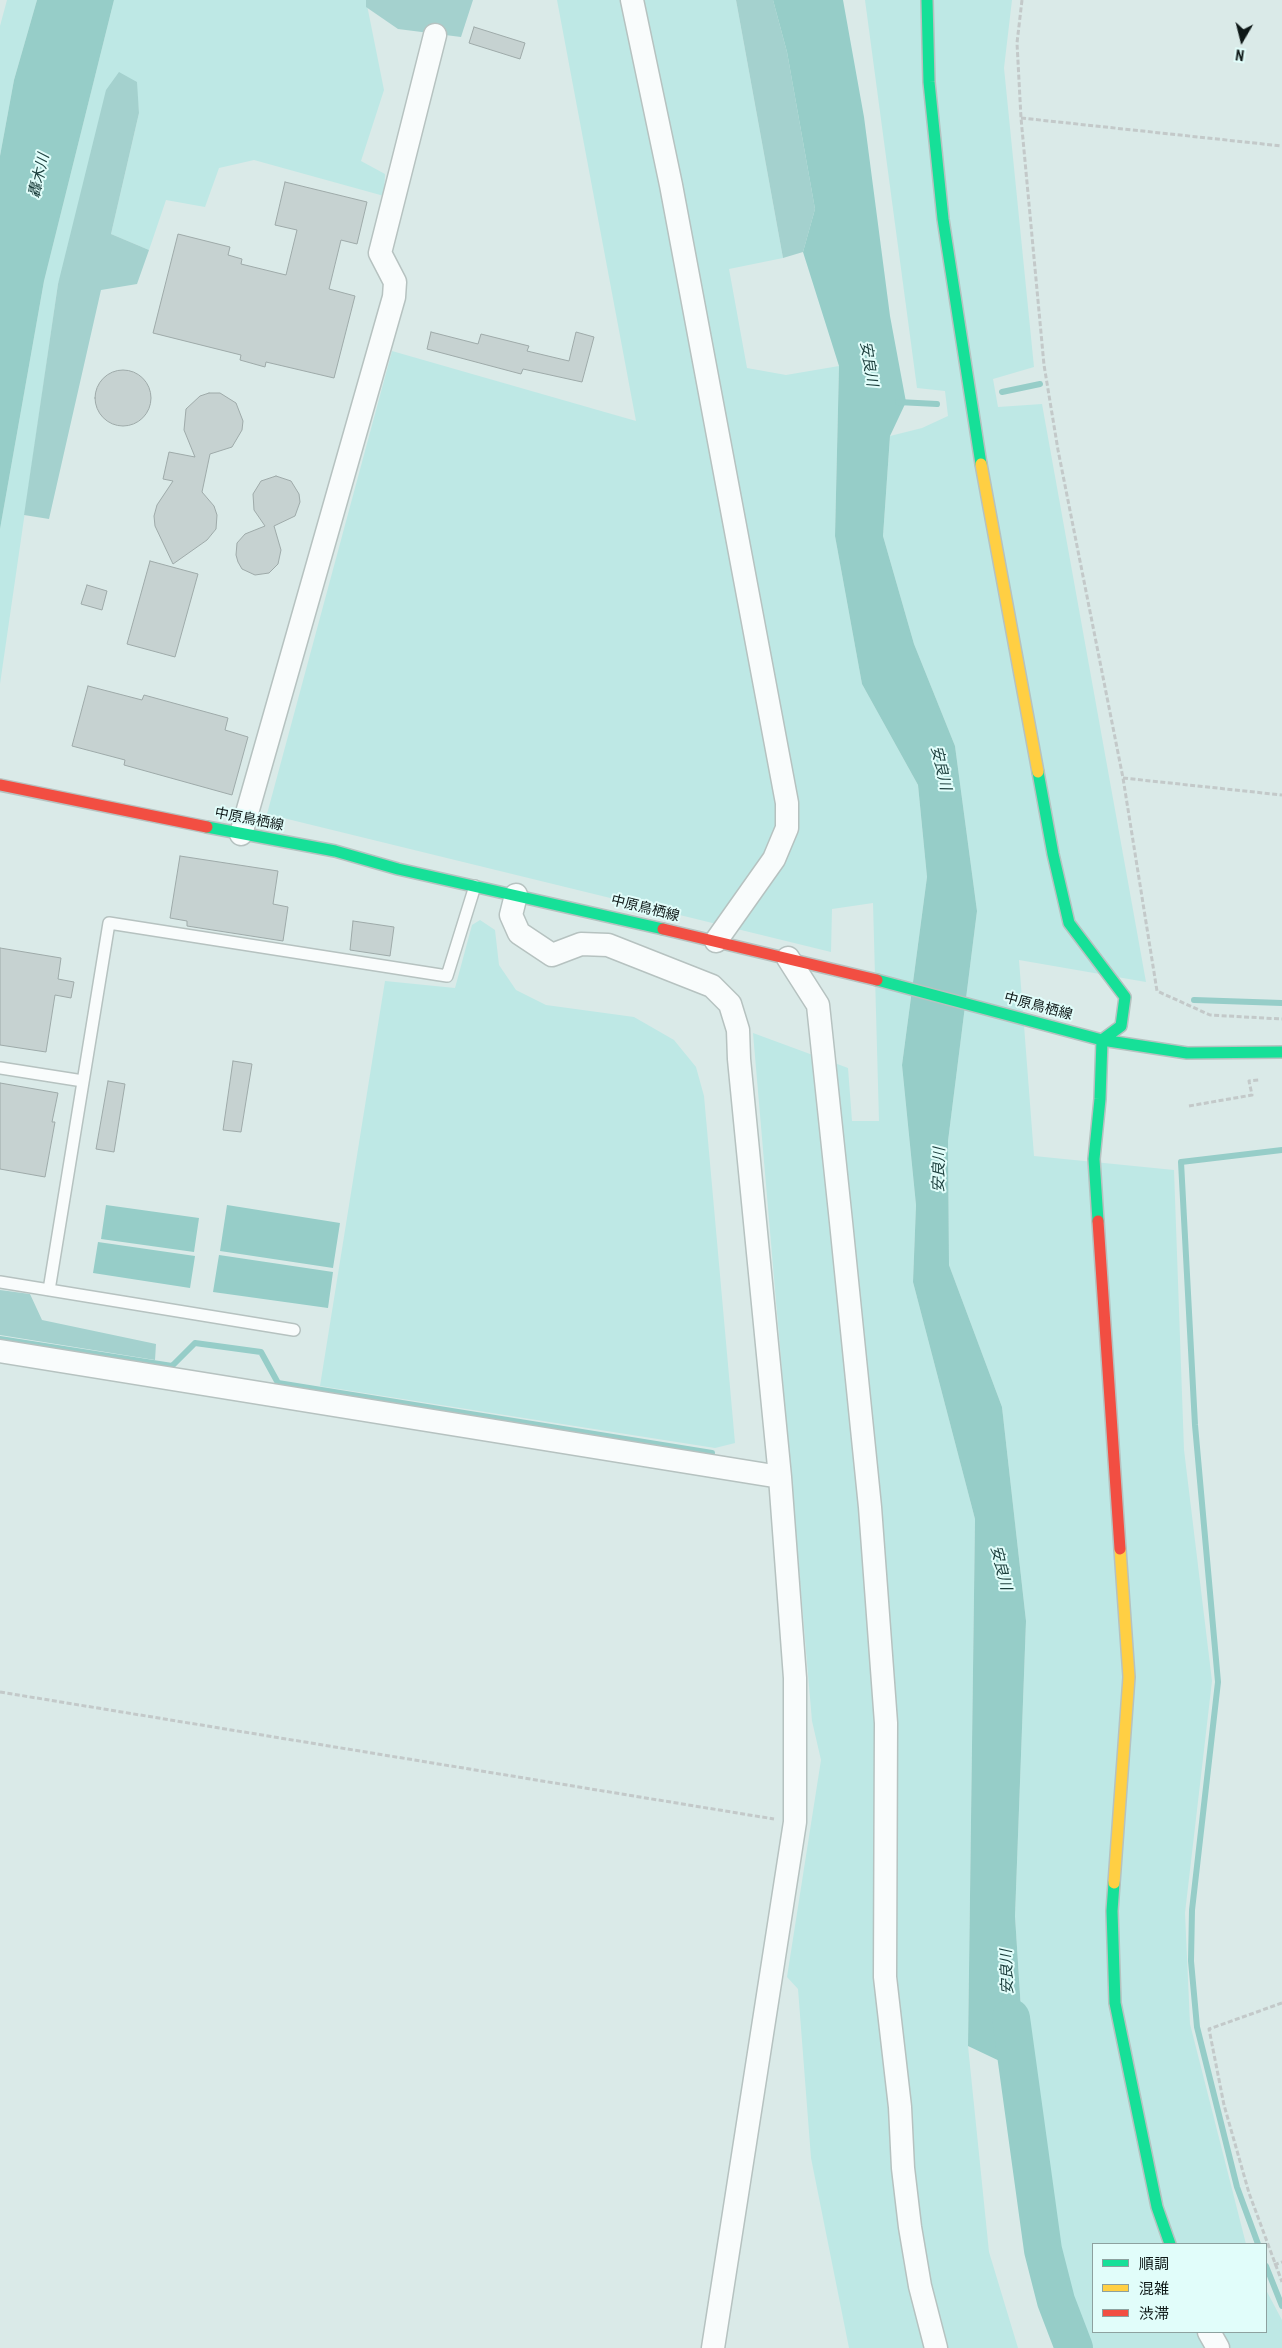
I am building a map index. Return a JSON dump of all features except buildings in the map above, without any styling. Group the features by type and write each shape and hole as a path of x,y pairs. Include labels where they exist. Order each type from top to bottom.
{"street":[{"path":"632,0 672,184 787,803 787,828 774,860 716,941"},
{"path":"927,0 929,82 944,228 970,402 1053,854 1069,923 1125,997 1121,1026 1102,1040 1100,1099 1094,1159 1129,1677 1112,1911 1115,2003 1158,2207 1170,2243"},
{"path":"241,834 394,296 396,282 380,253 435,35"},
{"name":"中原鳥栖線","path":"0,785 335,851 398,868 823,966 1102,1040 1187,1053 1254,1054 1282,1052"},
{"path":"516,895 511,915 519,933 552,955 581,944 608,945 712,986 730,1004 738,1030 739,1059 780,1477 795,1678 795,1822 713,2348"},
{"path":"788,958 818,1005 870,1507 886,1723 885,1977 900,2107 903,2168 910,2227 920,2286 936,2348"},
{"path":"0,1351 780,1477"},
{"path":"1210,2333 1218,2348"}],"lane":[{"path":"49,1290 109,923 447,976 475,885"},
{"path":"0,1068 83,1081"},
{"path":"0,1282 294,1330"}],"path":[{"path":"1022,0 1017,43 1021,118 1044,365 1058,450 1122,778 1157,991 1210,1015 1282,1019"},
{"path":"1021,118 1282,146"},
{"path":"1122,778 1282,795"},
{"path":"1189,1106 1252,1095 1249,1081 1266,1079"},
{"path":"0,1692 795,1822"},
{"path":"1266,2243 1249,2193 1224,2105 1209,2029 1282,2004"},
{"path":"1267,2245 1282,2282"},
{"path":"1274,2265 1282,2262"}],"shaded area":[{"path":"7,0 37,0 14,80 0,156 0,26"},
{"path":"114,0 366,0 384,90 361,161 385,174 384,196 254,160 219,168 205,207 166,200 149,250 111,234 139,113 136,82 58,284 0,684 0,529 44,281"},
{"path":"366,0 473,0 461,37 398,29 366,7"},
{"path":"557,0 736,0 783,258 729,269 747,368 786,375 839,366 835,536 862,684 918,785 927,877 902,1065 916,1205 913,1282 975,1519 968,2046 989,2252 1018,2348 849,2348 811,2158 798,1989 787,1977 821,1760 812,1721 753,1033 848,1068 852,1121 879,1121 873,903 832,909 831,952 267,814 392,351 636,421"},
{"path":"736,0 773,0 787,52 815,209 803,252 783,258"},
{"path":"865,0 1012,0 1004,68 1034,367 993,379 998,407 1042,404 1146,982 1019,960 1034,1156 1174,1170 1184,1450 1212,1681 1185,1913 1190,2024 1246,2243 1092,2243 1092,2333 1267,2333 1267,2292 1282,2320 1282,2348 1091,2348 1060,2279 1025,2073 1015,1916 1026,1621 1002,1407 949,1265 948,1141 977,911 955,746 914,644 883,536 890,436 922,428 948,416 945,391 917,388"},
{"path":"119,72 137,82 139,113 111,234 149,250 137,284 101,290 49,519 24,515 58,284 106,90"},
{"path":"480,920 495,930 499,965 516,990 546,1005 634,1017 674,1040 696,1067 704,1096 735,1443 715,1448 320,1386 385,981 455,988 472,925"},
{"path":"0,1290 30,1294 42,1320 156,1344 155,1360 0,1335"}],"water":[{"name":"轟木川","path":"37,0 114,0 44,281 0,529 0,156 14,80"},
{"path":"773,0 843,0 864,117 890,316 906,402 890,436 883,536 914,644 955,746 977,911 948,1141 949,1265 1002,1407 1026,1621 1015,1916 1025,2073 968,2046 975,1519 913,1282 916,1205 902,1065 927,877 918,785 862,684 835,536 839,366 803,252 815,209 787,52"},
{"path":"106,1205 199,1218 194,1252 101,1239"},
{"path":"227,1205 340,1223 333,1268 220,1251"},
{"path":"98,1242 195,1256 190,1288 93,1273"},
{"path":"219,1255 333,1272 328,1308 213,1292"}],"waterway":[{"path":"1002,392 1040,384"},
{"path":"898,402 937,404"},
{"path":"1194,1000 1282,1003"},
{"path":"1258,2243 1237,2187 1197,2027 1191,1961 1192,1910 1218,1682 1195,1425 1181,1162 1282,1150"},
{"path":"0,1339 172,1366 195,1343 261,1352 278,1383 712,1453"},
{"name":"安良川","path":"1011,2018 1043,2250 1056,2301 1074,2348"},
{"path":"1267,2268 1282,2306"}],"traffic: fast":[{"path":"927,0 929,82 943,219 981,464"},
{"path":"1038,772 1053,854 1069,923 1125,997 1121,1026 1102,1040 1100,1099 1094,1159 1098,1221"},
{"path":"207,827 335,851 398,869 663,929"},
{"path":"877,980 1102,1040 1187,1053 1282,1052"},
{"path":"1114,1883 1112,1911 1115,2003 1157,2207 1170,2243"}],"traffic: slow":[{"path":"981,464 1038,772"},
{"path":"1114,1883 1129,1677 1120,1549"}],"traffic: jam":[{"path":"0,785 207,827"},
{"path":"663,929 877,980"},
{"path":"1098,1221 1120,1549"}]}
